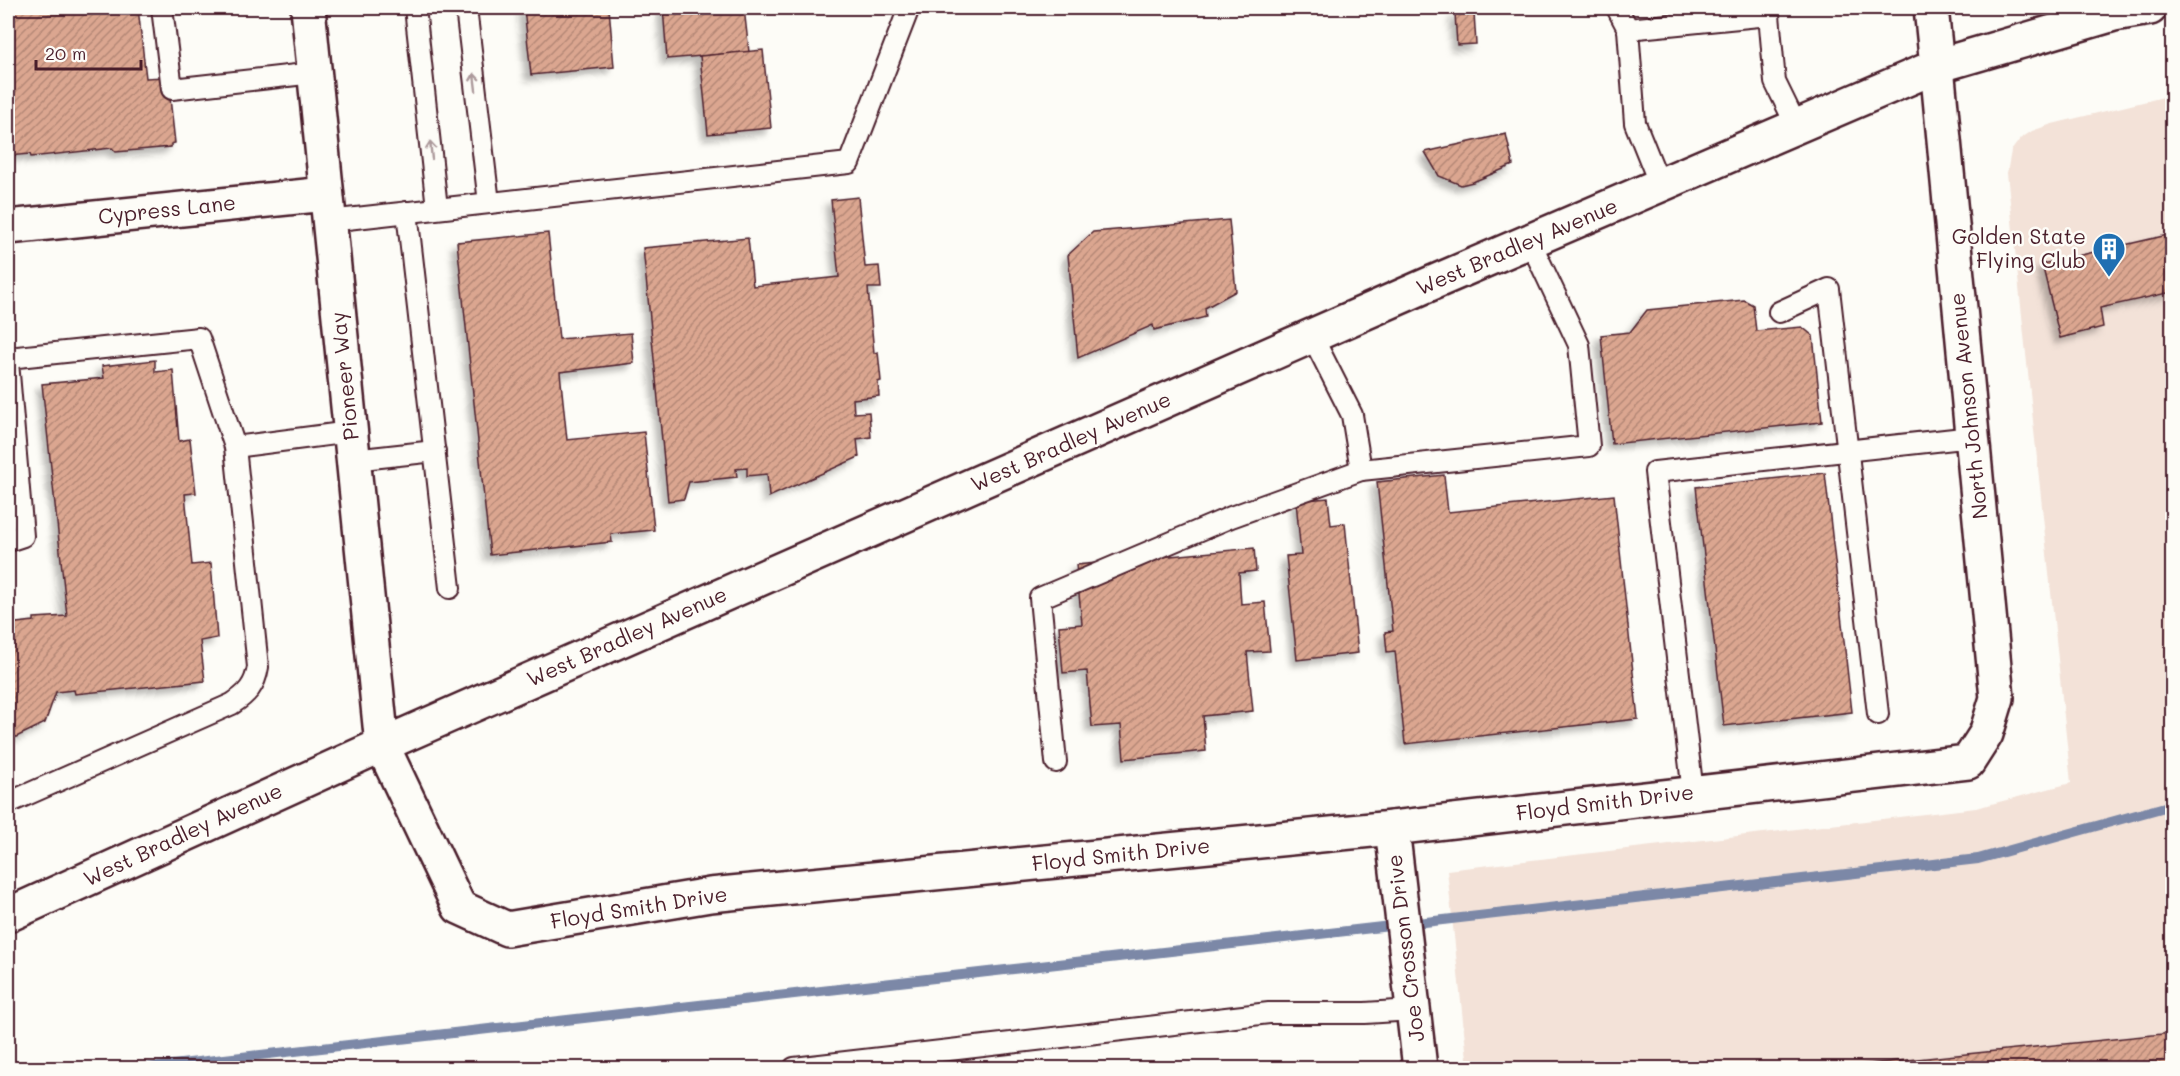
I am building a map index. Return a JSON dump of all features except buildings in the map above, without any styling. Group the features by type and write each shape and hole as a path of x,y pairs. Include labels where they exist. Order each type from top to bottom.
{"main road":[{"name":"Pioneer Way","path":"308,8 382,745"},
{"name":"North Johnson Avenue","path":"1931,8 1997,698 1986,734 1968,762"},
{"name":"West Bradley Avenue","path":"8,915 382,745 1312,336 1937,66 2114,14 2150,8"},
{"name":"Cypress Lane","path":"8,227 328,207"},
{"name":"Floyd Smith Drive","path":"382,745 459,907 507,929 710,895 1392,828 1968,762"},
{"name":"Joe Crosson Drive","path":"1392,828 1420,1068"}],"lane":[{"path":"162,8 172,89 314,73"},
{"path":"415,8 437,208"},
{"path":"466,8 489,203"},
{"path":"328,207 407,212 849,163 909,8"},
{"path":"1617,8 1628,29 1635,123 1660,185"},
{"path":"1628,29 1769,15 1775,82 1797,127"},
{"path":"407,212 450,588"},
{"path":"1056,762 1040,598 1231,517 1360,470 1589,446 1580,345 1530,241"},
{"path":"1779,312 1829,289 1878,714"},
{"path":"1312,336 1352,414 1360,470"},
{"path":"8,541 23,536 8,360 199,338 235,447 258,667 254,685 246,695 232,704 8,803"},
{"path":"1693,793 1655,472 1972,437"},
{"path":"235,447 352,446 435,451"},
{"path":"794,1068 1269,1013 1365,1013 1412,996"}],"shaded area":[{"path":"2172,95 2172,1068 1468,1068 1447,870 1976,808 2071,783 2007,173 2011,151 2020,139 2032,131"}],"waterway":[{"path":"146,1068 1978,859 2172,805"}],"place":[{"name":"Golden State Flying Club","path":"2109,278"}]}
